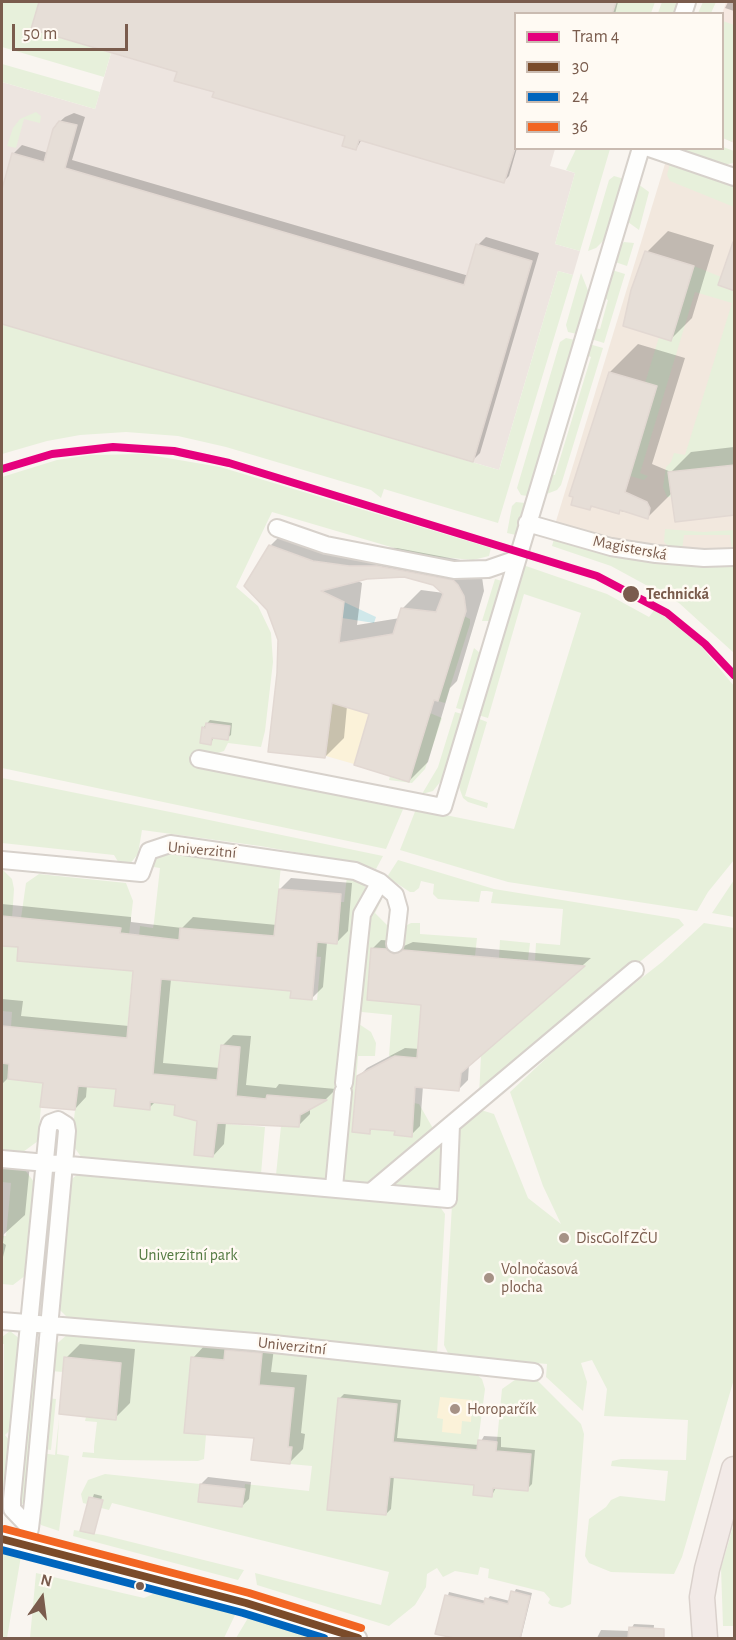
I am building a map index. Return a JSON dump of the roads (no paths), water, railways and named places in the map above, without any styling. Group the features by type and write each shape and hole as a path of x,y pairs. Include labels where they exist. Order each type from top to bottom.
{"highway":[{"path":"705,1638 702,1597 707,1569 735,1469"}],"street":[{"path":"199,759 443,807 640,150"},
{"path":"655,150 735,177"},
{"name":"Magisterská","path":"527,523 622,549 684,558 735,557"},
{"path":"277,528 326,545 454,570 488,570 517,559"},
{"name":"Univerzitní","path":"2,860 141,873 149,851 156,847 179,844 356,871 380,882 395,895 399,909 395,944"},
{"path":"334,1187 362,914 380,882"},
{"path":"372,1191 635,970"},
{"path":"26,1546 30,1528 67,1128 58,1120 48,1126 23,1322 12,1509 30,1528"},
{"path":"2,1159 448,1198 451,1125"},
{"name":"Univerzitní","path":"2,1321 267,1343 534,1372"},
{"path":"2,1334 23,1322"},
{"path":"2,1539 246,1603 358,1638"}],"water":[{"path":"344,602 376,617 374,623 342,618"}],"tram line":[{"name":"4","path":"2,469 52,454 113,447 174,451 229,463 597,576 667,613 705,644 734,675"}],"place":[{"name":"Technická","path":"631,594"},
{"name":"DiscGolf ZČU","path":"564,1238"},
{"name":"Volnočasová plocha","path":"489,1278"},
{"name":"Horoparčík","path":"455,1409"}],"park label":[{"name":"Univerzitní park","path":"188,1255"}]}
